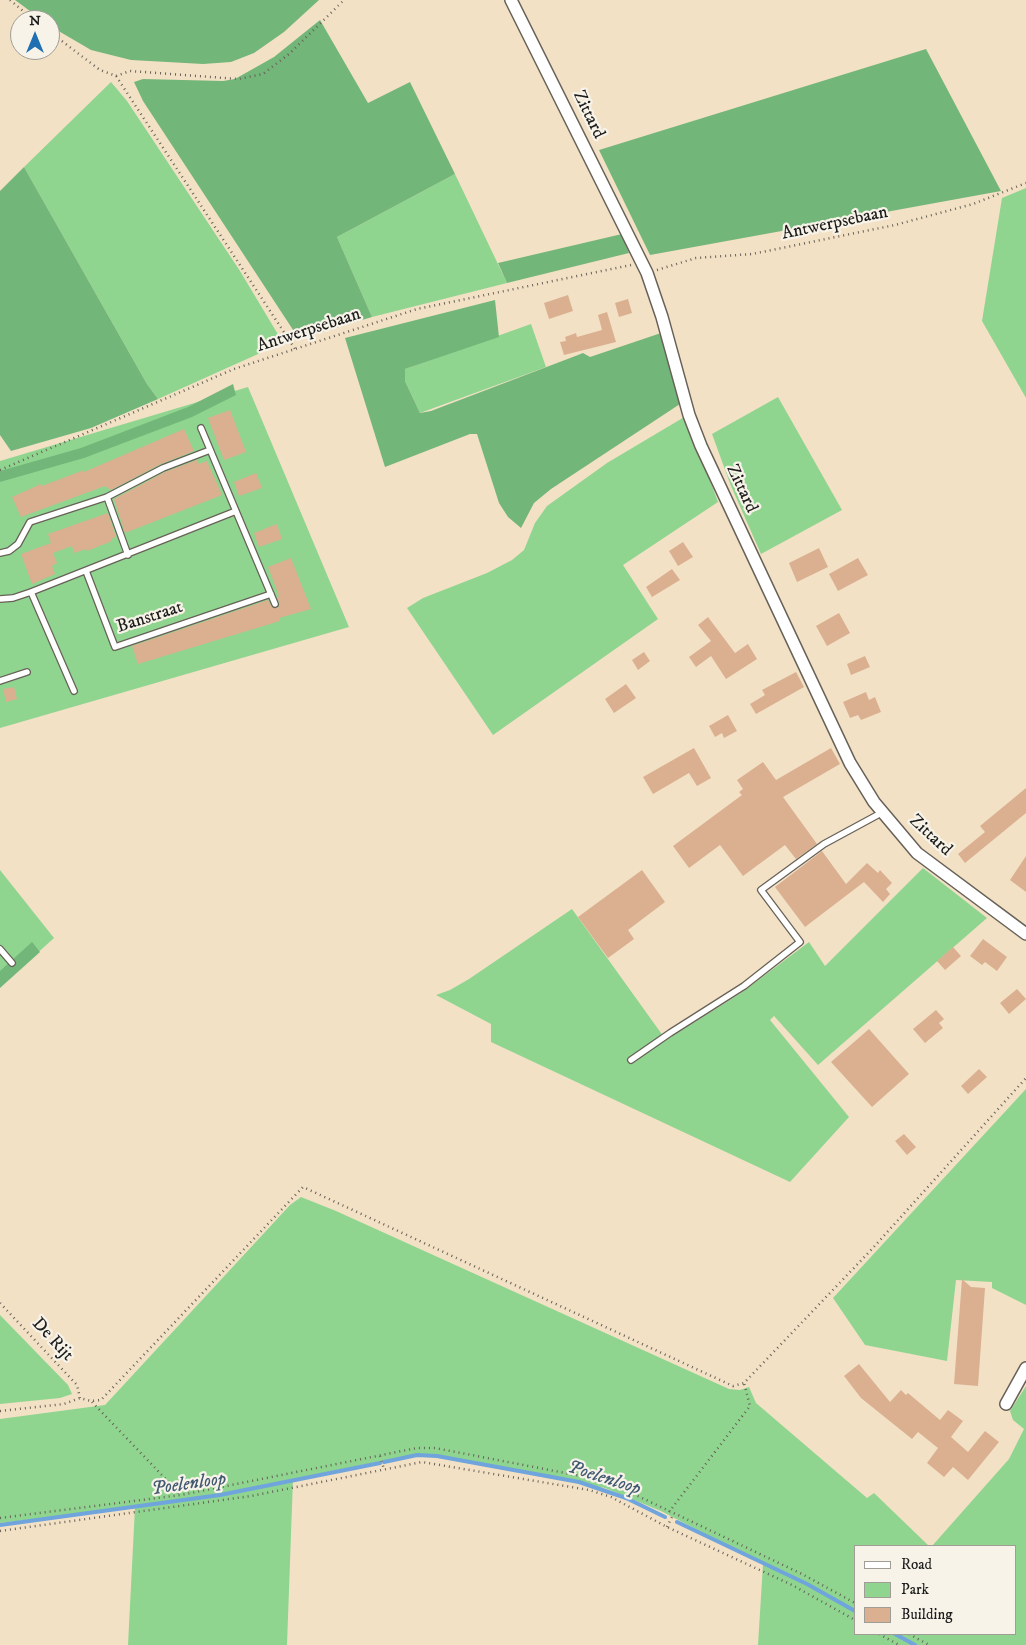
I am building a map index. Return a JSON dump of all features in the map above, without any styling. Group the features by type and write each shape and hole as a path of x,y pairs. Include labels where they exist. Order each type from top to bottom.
{"street":[{"name":"Zittard","path":"511,0 644,268 662,317 689,415 701,446 850,763 882,812 917,853 1026,934"},
{"path":"1006,1404 1026,1368"}],"lane":[{"path":"201,428 275,604"},
{"path":"0,554 10,551 18,544 30,522 107,497 163,468 210,450"},
{"path":"107,497 128,555"},
{"path":"0,599 13,598 30,592 236,511"},
{"name":"Banstraat","path":"86,571 115,647 271,594"},
{"path":"30,592 74,691"},
{"path":"0,681 27,672"},
{"path":"631,1060 744,986 800,942 761,890 824,844 882,812"},
{"path":"0,949 12,963"}],"path":[{"path":"10,0 22,10"},
{"path":"116,76 130,71 238,79 263,74 288,54 344,0"},
{"path":"60,40 100,70 116,76 295,349"},
{"name":"Antwerpsebaan","path":"0,470 234,369 417,310 696,258 752,254 895,225 973,204 1026,184"},
{"path":"0,1411 64,1404 80,1398 91,1401 101,1400 303,1186 733,1386 744,1383 872,1250 1026,1078"},
{"name":"De Rijt","path":"0,1303 77,1385 80,1398"},
{"path":"669,1512 750,1406 744,1383"},
{"path":"91,1401 181,1495"},
{"path":"0,1518 181,1495 417,1448 435,1448 586,1477 621,1488 674,1515 802,1574 854,1602"},
{"path":"380,1456 384,1469"},
{"path":"0,1531 251,1496 422,1462 589,1490 611,1497 667,1527 792,1585 854,1619"},
{"path":"667,1527 674,1515"},
{"path":"881,1635 899,1645"},
{"path":"911,1635 930,1645"}],"green space":[{"path":"15,0 319,0 284,32 254,53 231,62 203,64 131,60 91,50 60,32 60,10 28,10"},
{"path":"320,20 368,103 410,82 455,174 337,237 372,317 299,339 143,101 134,82 143,79 223,81 235,79 274,57"},
{"path":"926,49 1001,191 650,255 599,150"},
{"path":"111,82 127,101 240,271 282,341 267,350 158,399 147,384 24,167"},
{"path":"24,167 147,384 158,399 91,428 11,451 0,435 0,191"},
{"path":"455,174 507,283 372,317 337,237"},
{"path":"1026,188 1026,398 982,321 1002,198"},
{"path":"622,234 629,253 507,283 498,263"},
{"path":"495,300 499,337 405,369 405,381 420,413 431,411 583,353 590,357 661,333 680,404 551,489 534,503 521,528 508,517 499,503 477,434 470,434 385,467 345,338"},
{"path":"531,324 546,367 420,413 405,381 405,369"},
{"path":"233,384 236,395 192,417 84,458 0,482 0,471 81,448 188,407"},
{"path":"248,387 349,627 0,728 0,461"},
{"path":"778,397 842,510 761,554 731,486 712,434"},
{"path":"686,416 718,502 623,565 658,619 493,735 407,608 423,598 487,573 512,560 524,550 535,523 547,506 607,463"},
{"path":"923,868 987,918 818,1065 774,1016 770,1020 849,1117 790,1182 491,1042 491,1024 436,995 450,990 469,979 572,909 666,1040 741,993 809,942 825,966"},
{"path":"0,870 54,938 0,987"},
{"path":"32,942 40,952 0,988 0,971"},
{"path":"1026,1089 1026,1305 992,1288 992,1282 956,1280 947,1361 865,1345 833,1298"},
{"path":"301,1197 336,1211 729,1389 740,1390 749,1387 756,1403 867,1498 874,1493 928,1545 854,1545 854,1635 1016,1635 1016,1545 933,1545 1009,1459 1024,1429 1013,1420 1010,1411 1026,1386 1026,1645 758,1645 763,1564 661,1511 605,1488 495,1466 416,1454 293,1479 287,1645 128,1645 135,1507 0,1523 0,1419 105,1405 290,1205"},
{"path":"0,1315 68,1385 72,1394 60,1398 0,1404"}],"building":[{"path":"568,295 573,311 549,319 544,303"},
{"path":"628,299 632,313 619,317 615,303"},
{"path":"607,312 616,342 564,355 560,342 566,341 565,337 576,333 577,337 602,330 598,315"},
{"path":"230,410 246,452 224,460 208,418"},
{"path":"184,429 194,451 161,464 111,490 105,486 21,517 12,497 41,484 42,486 84,470 84,472"},
{"path":"197,460 199,464 207,461 222,495 125,533 114,499 165,472"},
{"path":"256,473 262,488 239,496 234,482"},
{"path":"108,513 116,537 111,539 112,541 87,551 86,549 74,553 72,546 53,553 57,563 52,566 55,574 32,584 21,554 51,543 48,534"},
{"path":"277,524 282,539 259,547 254,533"},
{"path":"683,542 693,557 678,566 669,551"},
{"path":"819,548 828,567 797,582 789,563"},
{"path":"291,558 311,609 279,618 280,621 138,664 132,646 268,600 272,607 277,608 280,605 277,597 279,596 268,567"},
{"path":"858,558 868,575 838,591 829,574"},
{"path":"672,569 680,580 652,597 646,587"},
{"path":"839,613 850,633 827,646 816,626"},
{"path":"708,617 735,653 748,644 757,659 726,679 711,656 696,667 689,657 711,641 698,625"},
{"path":"644,652 650,661 638,670 632,660"},
{"path":"865,656 870,667 851,675 847,664"},
{"path":"796,672 804,687 756,714 750,704 765,695 762,690"},
{"path":"626,684 636,698 614,713 605,699"},
{"path":"14,687 17,699 6,702 3,689"},
{"path":"866,692 869,700 875,697 881,712 861,720 858,715 850,718 843,702"},
{"path":"728,715 737,731 724,738 722,733 715,737 709,726"},
{"path":"694,748 711,778 697,786 689,773 653,794 643,777"},
{"path":"831,748 840,764 783,797 817,844 796,859 785,845 743,876 720,845 689,868 673,846 742,795 739,792 743,789 737,780 763,762 776,780"},
{"path":"1026,788 1026,813 965,863 958,854 985,832 980,826"},
{"path":"822,851 846,884 867,863 878,873 880,870 892,883 886,889 890,894 883,902 864,882 805,927 775,887"},
{"path":"1026,856 1026,892 1010,880"},
{"path":"642,870 665,902 628,930 634,939 608,958 578,917"},
{"path":"983,939 1007,957 997,971 985,962 982,965 970,956"},
{"path":"953,947 961,956 945,970 937,961"},
{"path":"1017,989 1026,999 1009,1014 1000,1003"},
{"path":"936,1010 944,1019 939,1023 943,1028 925,1043 913,1029"},
{"path":"869,1029 909,1074 872,1107 831,1062"},
{"path":"979,1069 987,1077 968,1094 961,1086"},
{"path":"904,1134 916,1147 907,1155 895,1141"},
{"path":"962,1279 971,1287 985,1288 978,1386 954,1384"},
{"path":"859,1364 890,1402 901,1390 906,1395 908,1393 940,1420 948,1410 963,1421 951,1437 968,1452 985,1431 999,1442 968,1480 953,1467 944,1477 927,1463 938,1448 918,1432 912,1439 861,1398 844,1376"}],"waterway":[{"name":"Poelenloop","path":"384,1462 417,1455 437,1456 579,1482 626,1498 665,1517"},
{"name":"Poelenloop","path":"0,1525 220,1495 380,1463"},
{"name":"Poelenloop","path":"677,1522 807,1584 854,1610"},
{"name":"Poelenloop","path":"897,1635 915,1645"}]}
